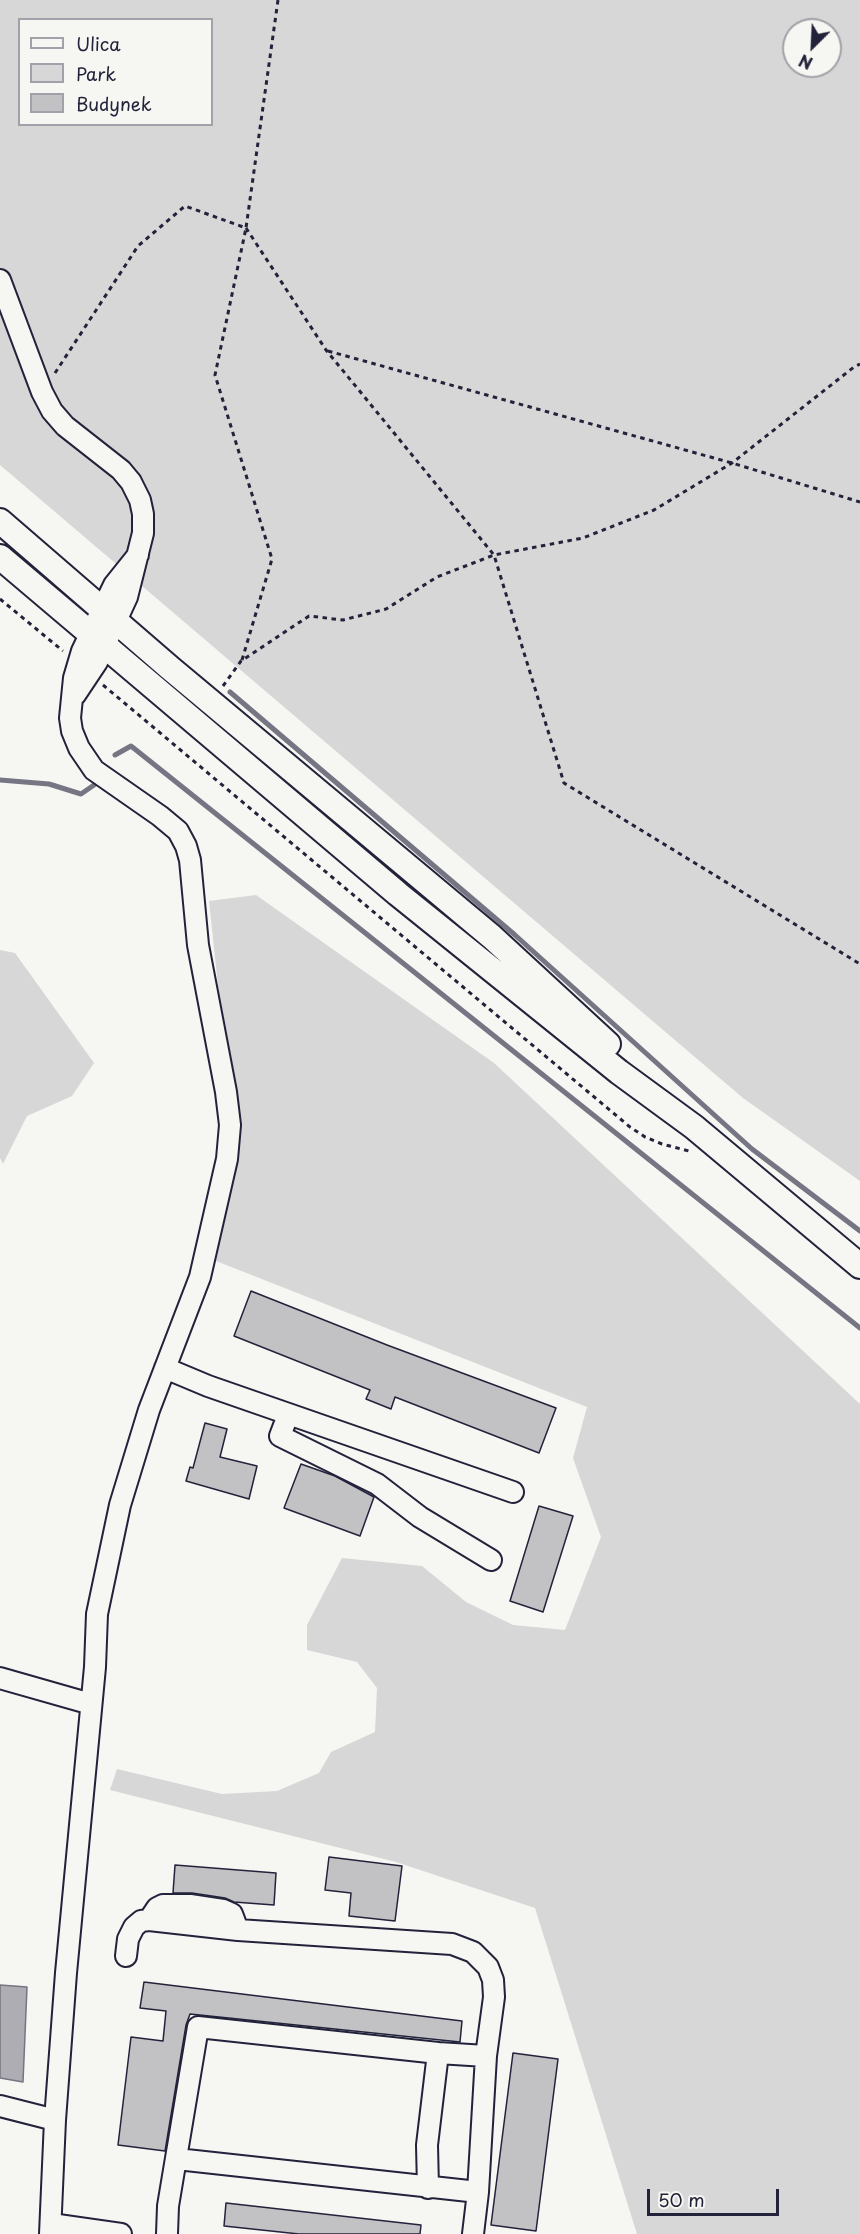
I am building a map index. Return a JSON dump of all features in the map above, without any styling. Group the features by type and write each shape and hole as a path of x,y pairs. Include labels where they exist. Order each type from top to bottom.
{"main road":[{"path":"0,521 109,616 492,937 628,1062 694,1127"},
{"path":"0,557 398,894 619,1072 694,1127 860,1266"}],"street":[{"path":"0,280 42,392 52,411 66,426 121,470 131,482 140,500 143,533 127,597 109,616 74,678 72,731 79,748 94,770 178,831 186,846 190,860 198,945 226,1092 230,1125 228,1148 214,1221 200,1277 149,1410 120,1505 97,1614 96,1648 55,2120 51,2229 121,2234"},
{"path":"165,1368 288,1415 513,1492"},
{"path":"288,1415 280,1436 377,1484 420,1517 491,1560"},
{"path":"0,1678 91,1704"},
{"path":"126,1956 128,1939 134,1927 141,1921 149,1920 238,1930 452,1944 473,1952 488,1967 493,1980 494,1997 486,2056 478,2192 473,2234"},
{"path":"167,2234 168,2206 198,2027 438,2053 486,2056"},
{"path":"429,2188 428,2145 438,2053"},
{"path":"0,2106 55,2120"},
{"path":"177,2159 478,2192"}],"path":[{"path":"212,702 241,662 272,559 215,375 246,228 278,0"},
{"path":"42,392 138,246 185,206 246,228 326,350 494,555 564,783 860,964"},
{"path":"326,350 732,463 860,502"},
{"path":"241,662 309,616 343,620 386,609 437,577 494,555 583,538 654,510 732,463 860,364"},
{"path":"0,599 65,653"},
{"path":"102,684 630,1126 645,1137 694,1153"}],"green space":[{"path":"0,0 860,0 860,1181 743,1098 0,465"},
{"path":"256,895 494,1063 860,1404 860,2234 637,2234 535,1908 396,1862 110,1790 117,1769 222,1794 277,1791 319,1773 331,1752 375,1732 377,1688 357,1662 307,1650 307,1625 342,1558 422,1566 466,1602 513,1625 565,1630 601,1537 573,1458 587,1407 216,1261 241,1124 222,1023 209,901"},
{"path":"0,950 15,953 94,1063 72,1096 27,1116 3,1164 0,1158"}],"shaded area":[{"path":"0,1985 27,1987 23,2082 0,2078"}],"building":[{"path":"251,1291 556,1408 539,1453 395,1397 391,1409 366,1399 370,1390 234,1336"},
{"path":"205,1423 227,1429 220,1457 257,1466 249,1499 186,1481 190,1467 193,1468"},
{"path":"301,1464 335,1476 374,1497 360,1536 284,1508"},
{"path":"539,1506 573,1516 543,1612 510,1601"},
{"path":"329,1857 402,1866 395,1921 349,1916 351,1893 325,1890"},
{"path":"175,1865 276,1873 274,1905 234,1902 225,1898 192,1893 173,1893"},
{"path":"144,1982 462,2021 460,2042 190,2014 186,2025 165,2151 118,2145 131,2037 163,2041 166,2011 140,2008"},
{"path":"513,2053 558,2059 536,2231 491,2225"},
{"path":"226,2203 421,2225 420,2234 299,2234 224,2226"}],"waterway":[{"path":"230,692 515,935 752,1149 860,1231"},
{"path":"115,755 131,746 860,1328"},
{"path":"0,780 49,784 81,794 94,785"}]}
